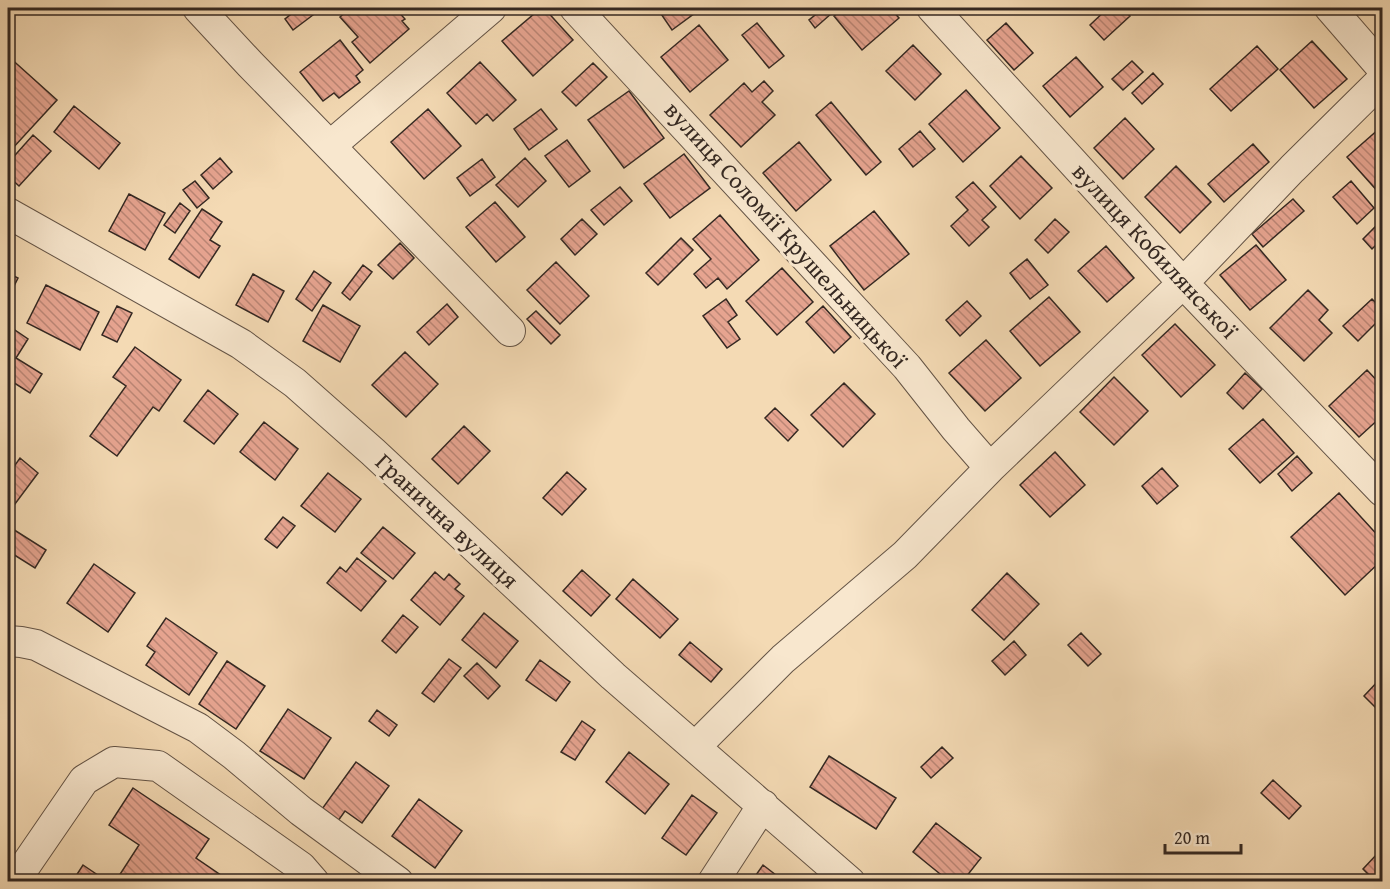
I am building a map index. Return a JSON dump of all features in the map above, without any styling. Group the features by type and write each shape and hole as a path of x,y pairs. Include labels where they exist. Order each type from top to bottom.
{"street":[{"path":"198,8 510,331"},
{"path":"330,146 491,8"},
{"name":"вулиця Соломії Крушельницької","path":"575,8 907,367 990,468"},
{"name":"вулиця Кобилянської","path":"932,8 1183,283 1383,491"},
{"path":"1330,8 1383,68"},
{"path":"695,747 783,659 905,555 990,468 1183,283 1292,169 1383,80"},
{"name":"Гранична вулиця","path":"8,213 241,344 295,383 373,452 613,676 849,882"},
{"path":"8,641 36,645 198,728 301,811 398,882"},
{"path":"14,882 84,780 114,762 158,766 301,867 314,882"},
{"path":"713,882 763,806"}],"building":[{"path":"299,8 307,8 313,15 293,30 285,19"},
{"path":"350,8 395,8 405,19 402,21 409,29 370,63 352,42 358,37 340,17"},
{"path":"541,8 544,8 573,40 533,76 502,41"},
{"path":"657,8 691,8 695,13 672,30"},
{"path":"824,8 832,13 815,28 809,20"},
{"path":"844,8 890,8 899,18 862,50 834,16"},
{"path":"1108,8 1121,8 1130,16 1104,40 1090,25"},
{"path":"757,23 784,56 769,68 742,35"},
{"path":"1006,23 1033,53 1014,70 987,40"},
{"path":"699,25 728,60 690,92 661,57"},
{"path":"340,40 363,70 356,76 360,82 339,98 334,93 323,101 300,72"},
{"path":"1312,41 1347,79 1314,108 1280,70"},
{"path":"913,45 941,74 915,100 886,71"},
{"path":"1257,46 1278,69 1231,111 1210,89"},
{"path":"8,56 57,100 12,149 8,145"},
{"path":"1076,57 1103,87 1070,117 1043,86"},
{"path":"1132,61 1143,72 1123,90 1112,79"},
{"path":"480,62 516,100 493,121 487,114 476,124 447,93"},
{"path":"593,63 607,77 576,106 562,92"},
{"path":"1153,73 1163,84 1142,104 1132,93"},
{"path":"764,81 773,91 762,102 775,115 741,147 710,115 744,83 752,92"},
{"path":"966,90 1000,128 963,162 929,124"},
{"path":"629,91 664,138 624,168 588,120"},
{"path":"831,102 881,162 866,175 816,115"},
{"path":"74,106 120,143 99,169 54,132"},
{"path":"428,109 461,146 424,179 391,142"},
{"path":"541,109 557,129 529,150 514,129"},
{"path":"1125,118 1154,149 1123,179 1094,148"},
{"path":"1380,128 1382,130 1382,191 1380,194 1347,157"},
{"path":"920,131 935,149 913,167 899,149"},
{"path":"33,135 51,151 19,186 8,176 8,163"},
{"path":"567,140 590,171 569,187 545,156"},
{"path":"799,142 831,180 796,211 763,173"},
{"path":"1253,144 1269,162 1224,202 1208,184"},
{"path":"684,154 710,188 670,218 644,184"},
{"path":"1021,156 1052,188 1020,219 990,186"},
{"path":"220,158 232,172 213,189 201,175"},
{"path":"525,158 546,181 518,207 496,185"},
{"path":"482,159 495,177 470,196 457,178"},
{"path":"1176,166 1211,202 1180,233 1145,197"},
{"path":"195,181 209,198 197,208 183,190"},
{"path":"1351,181 1374,208 1357,224 1333,197"},
{"path":"973,182 996,207 982,220 989,227 969,246 951,226 968,210 956,197"},
{"path":"620,187 632,201 604,225 591,210"},
{"path":"129,194 165,213 145,250 109,231"},
{"path":"1293,199 1304,211 1263,247 1252,234"},
{"path":"495,202 525,237 496,262 466,227"},
{"path":"180,203 190,211 175,233 164,225"},
{"path":"202,209 222,222 210,240 220,246 199,278 169,259"},
{"path":"874,211 909,254 864,290 830,246"},
{"path":"720,215 759,260 727,289 718,278 706,288 694,274 711,259 693,239"},
{"path":"582,219 597,234 575,255 561,239"},
{"path":"1055,219 1069,232 1048,253 1035,240"},
{"path":"1380,222 1382,239 1372,249 1363,239"},
{"path":"681,238 693,250 658,285 646,273"},
{"path":"400,243 414,258 393,279 378,265"},
{"path":"1256,245 1286,280 1250,310 1220,275"},
{"path":"1106,246 1134,278 1107,302 1078,271"},
{"path":"1027,259 1048,285 1030,299 1010,273"},
{"path":"556,262 589,296 560,324 527,290"},
{"path":"363,265 372,272 350,300 342,293"},
{"path":"782,268 813,302 777,335 746,301"},
{"path":"314,271 331,283 312,311 296,299"},
{"path":"8,273 18,278 8,298"},
{"path":"253,274 284,291 268,322 236,305"},
{"path":"46,285 99,312 80,350 27,323"},
{"path":"1308,290 1328,310 1319,320 1332,333 1304,361 1270,328"},
{"path":"1049,297 1080,332 1040,366 1010,331"},
{"path":"726,299 737,315 728,322 740,339 727,348 703,316"},
{"path":"1372,299 1382,309 1382,317 1358,341 1343,326"},
{"path":"967,301 981,316 960,336 946,320"},
{"path":"447,304 458,317 429,345 417,332"},
{"path":"323,305 360,326 340,362 303,341"},
{"path":"117,306 132,313 117,342 102,335"},
{"path":"823,306 851,337 834,353 806,322"},
{"path":"536,311 560,335 551,344 527,319"},
{"path":"1175,324 1215,365 1181,397 1142,355"},
{"path":"12,328 28,339 16,358 42,374 30,393 8,379 8,335"},
{"path":"986,340 1021,378 985,411 949,373"},
{"path":"135,347 181,380 159,411 153,407 117,456 90,436 126,386 113,377"},
{"path":"405,352 438,384 406,417 372,385"},
{"path":"1367,370 1382,386 1382,416 1359,437 1329,406"},
{"path":"1245,373 1262,389 1243,409 1227,393"},
{"path":"1114,377 1148,411 1114,445 1080,412"},
{"path":"844,383 875,414 843,447 811,415"},
{"path":"208,390 238,414 214,444 184,421"},
{"path":"775,408 798,430 788,441 765,418"},
{"path":"1263,419 1294,453 1260,483 1229,449"},
{"path":"264,422 298,449 275,480 240,452"},
{"path":"464,426 490,451 458,484 432,459"},
{"path":"1055,452 1085,485 1050,517 1020,485"},
{"path":"1297,456 1312,473 1292,491 1278,474"},
{"path":"20,458 38,473 15,504 8,498 8,475"},
{"path":"1162,468 1178,486 1157,504 1142,486"},
{"path":"567,472 586,489 562,515 543,498"},
{"path":"328,473 361,499 335,532 301,506"},
{"path":"1339,493 1382,540 1382,560 1345,595 1291,537"},
{"path":"283,517 295,526 277,548 265,539"},
{"path":"8,526 46,550 35,568 8,551"},
{"path":"383,527 415,553 393,579 361,553"},
{"path":"357,558 386,581 361,611 327,583 340,567 346,572"},
{"path":"94,564 135,593 108,632 67,603"},
{"path":"582,570 610,595 591,616 563,591"},
{"path":"435,572 444,580 449,574 460,584 455,589 464,596 440,625 411,600"},
{"path":"1007,573 1039,604 1004,640 972,610"},
{"path":"633,579 678,619 660,638 616,599"},
{"path":"484,613 518,641 496,668 462,640"},
{"path":"403,615 418,627 396,653 382,641"},
{"path":"166,618 217,653 189,695 146,665 155,652 147,646"},
{"path":"1081,633 1101,654 1088,666 1068,645"},
{"path":"1014,641 1026,655 1005,675 992,661"},
{"path":"690,642 722,669 711,682 679,655"},
{"path":"449,659 461,668 434,702 422,693"},
{"path":"540,660 570,682 556,701 526,680"},
{"path":"227,661 265,686 236,729 199,704"},
{"path":"477,663 500,686 488,699 464,676"},
{"path":"1382,677 1382,714 1364,696"},
{"path":"288,709 331,738 304,779 260,751"},
{"path":"377,710 397,725 389,736 369,721"},
{"path":"582,721 595,730 575,760 561,752"},
{"path":"942,747 953,758 931,778 921,767"},
{"path":"629,752 669,784 645,814 606,782"},
{"path":"829,756 896,798 876,829 810,787"},
{"path":"356,762 389,786 362,823 345,811 338,821 322,809"},
{"path":"1273,780 1301,806 1289,819 1261,793"},
{"path":"133,788 209,839 196,858 231,882 115,882 139,845 109,825"},
{"path":"692,795 717,813 686,855 662,838"},
{"path":"419,799 462,831 435,868 392,836"},
{"path":"936,823 981,858 962,882 950,882 913,852"},
{"path":"1377,854 1382,859 1382,882 1376,882 1363,869"},
{"path":"83,865 108,882 72,882"},
{"path":"763,865 785,882 751,882"}]}
